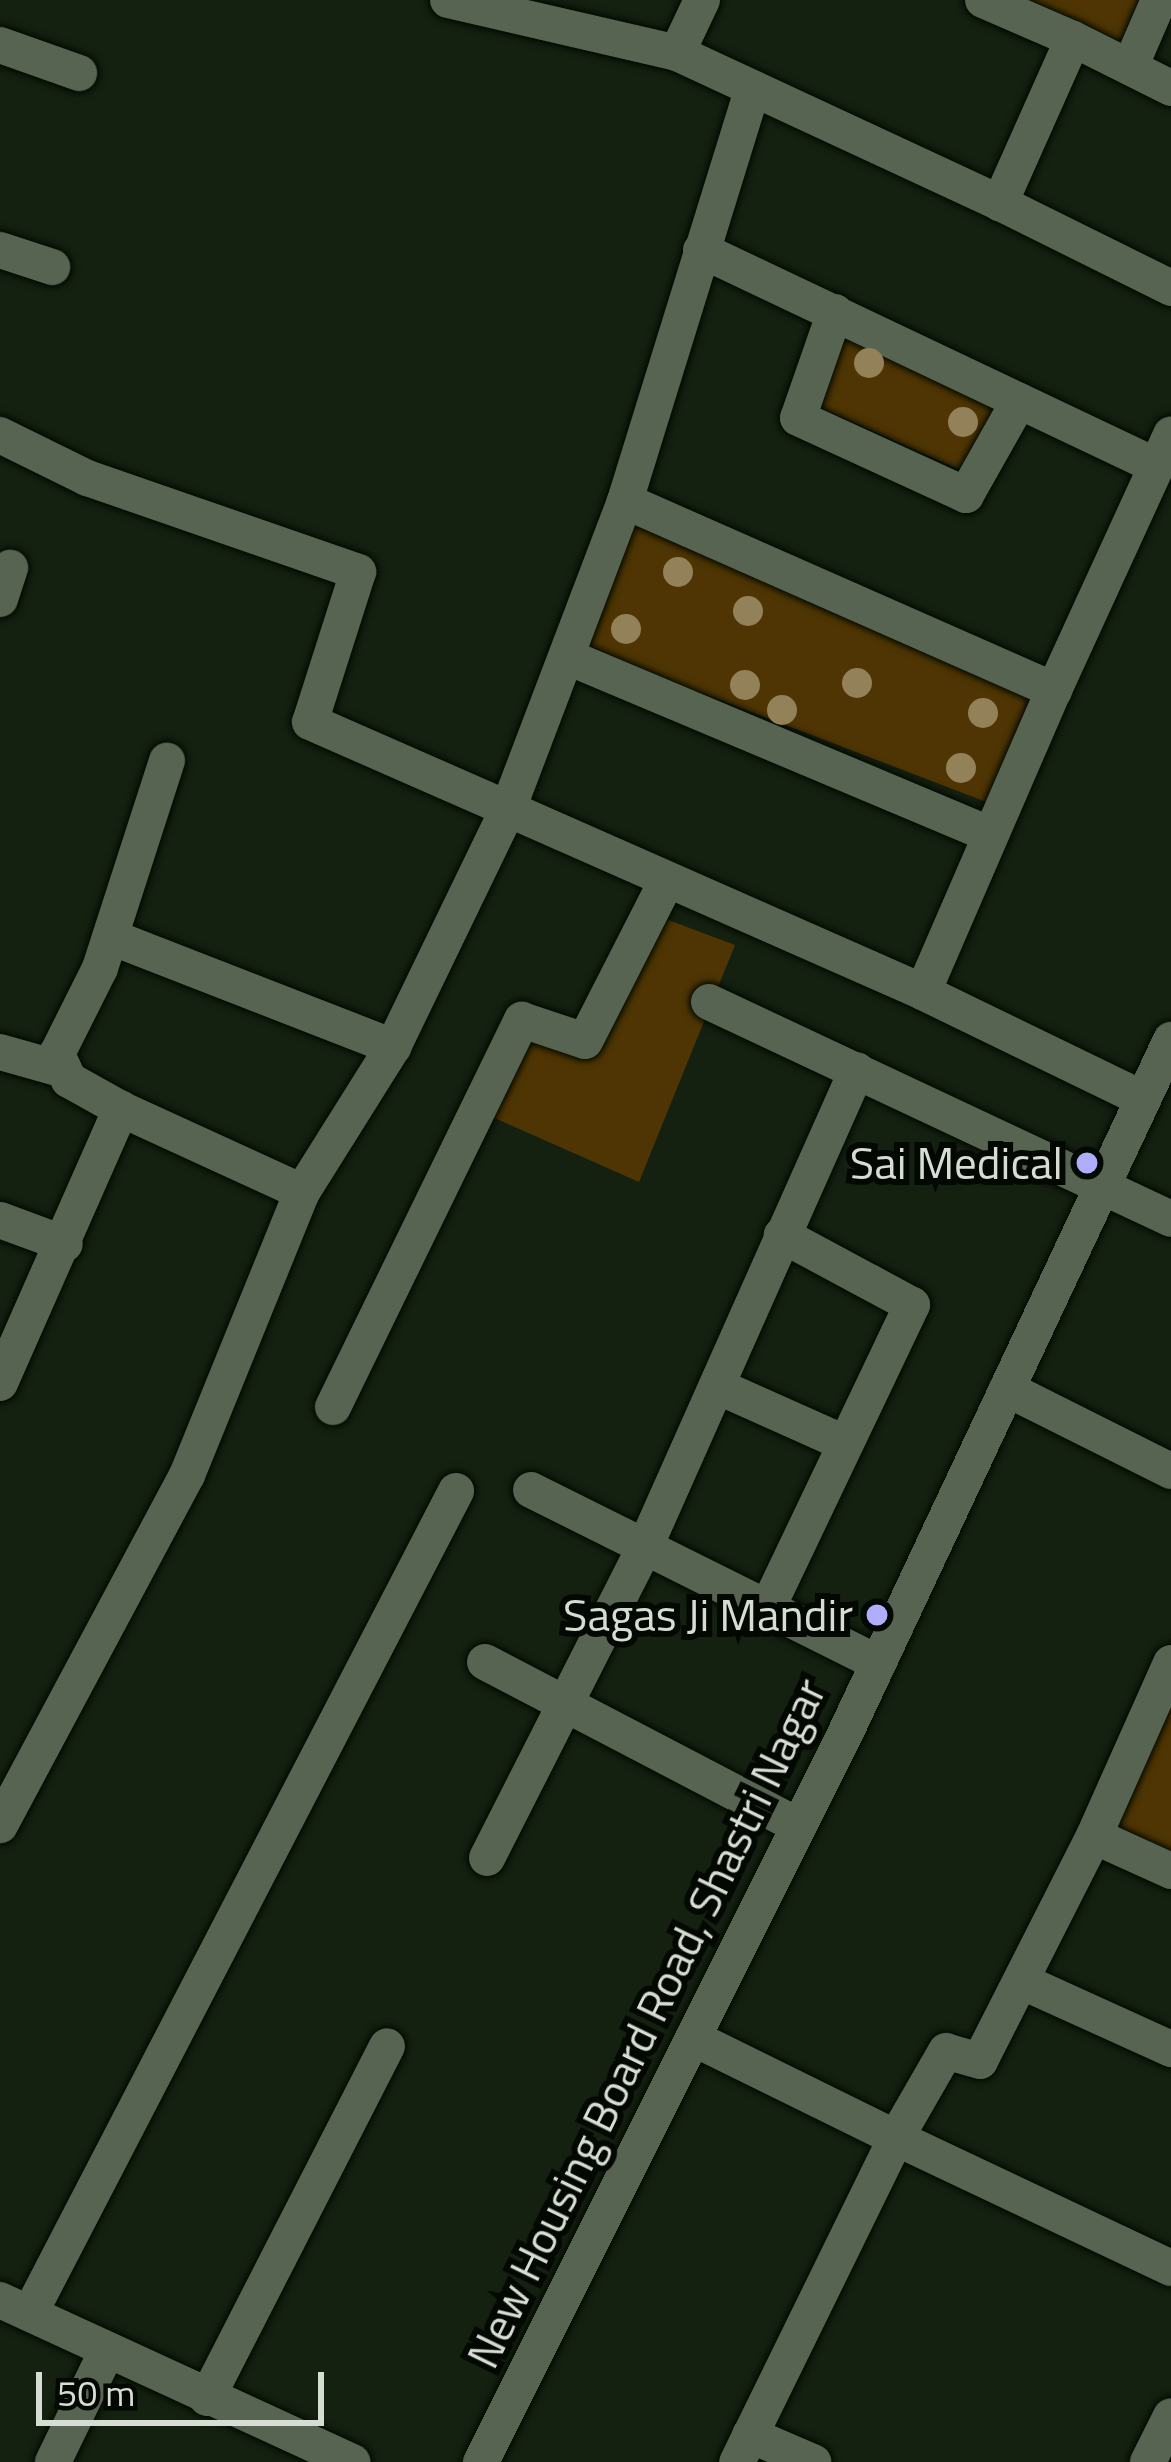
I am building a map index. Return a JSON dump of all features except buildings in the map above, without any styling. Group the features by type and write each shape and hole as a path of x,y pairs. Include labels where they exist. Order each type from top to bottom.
{"street":[{"path":"448,0 677,53 1171,288"},
{"path":"677,53 702,0"},
{"path":"983,0 1171,88"},
{"path":"1130,67 1159,0"},
{"path":"1000,203 1073,39"},
{"path":"0,45 80,74"},
{"path":"0,1825 187,1475 302,1192 394,1047 508,809 570,658 625,501 753,88"},
{"path":"0,250 52,267"},
{"path":"701,250 1019,400 1163,450 988,834 923,992"},
{"path":"835,312 798,418 966,495 1019,400"},
{"path":"0,435 87,478 358,572 310,722 923,992 1143,1099"},
{"path":"625,501 1054,690"},
{"path":"570,658 988,834"},
{"path":"57,1068 111,937 167,761"},
{"path":"333,1407 522,1019 585,1041 666,882"},
{"path":"111,937 394,1047"},
{"path":"710,1002 1171,1219"},
{"name":"New Housing Board Road, Shastri Nagar","path":"481,2462 799,1826 1171,1040"},
{"path":"0,1052 57,1068 121,1109 302,1192"},
{"path":"487,1858 644,1549 857,1070"},
{"path":"0,1383 121,1109"},
{"path":"0,1220 65,1244"},
{"path":"766,1609 912,1305 782,1235"},
{"path":"719,1387 844,1443"},
{"path":"1007,1388 1171,1471"},
{"path":"531,1490 878,1663"},
{"path":"343,2460 106,2353 15,2306 456,1491"},
{"path":"485,1662 799,1826"},
{"path":"813,2462 743,2449 896,2138 946,2051 980,2061 1094,1836 1171,1663"},
{"path":"1094,1836 1171,1871"},
{"path":"1021,1981 1171,2049"},
{"path":"693,2038 1171,2268"},
{"path":"207,2398 387,2045"},
{"path":"53,2462 106,2353"},
{"path":"1148,2462 1171,2416"}],"shaded area":[{"path":"1024,0 1139,0 1119,45"},
{"path":"846,327 1009,399 974,476 812,404"},
{"path":"633,525 1036,680 989,803 586,648"},
{"path":"658,916 735,945 639,1182 490,1116 530,1037 591,1059"},
{"path":"1171,1701 1171,1858 1108,1829"}],"place":[{"name":"Sai Medical","path":"1087,1163"},
{"name":"Sagas Ji Mandir","path":"877,1615"}]}
